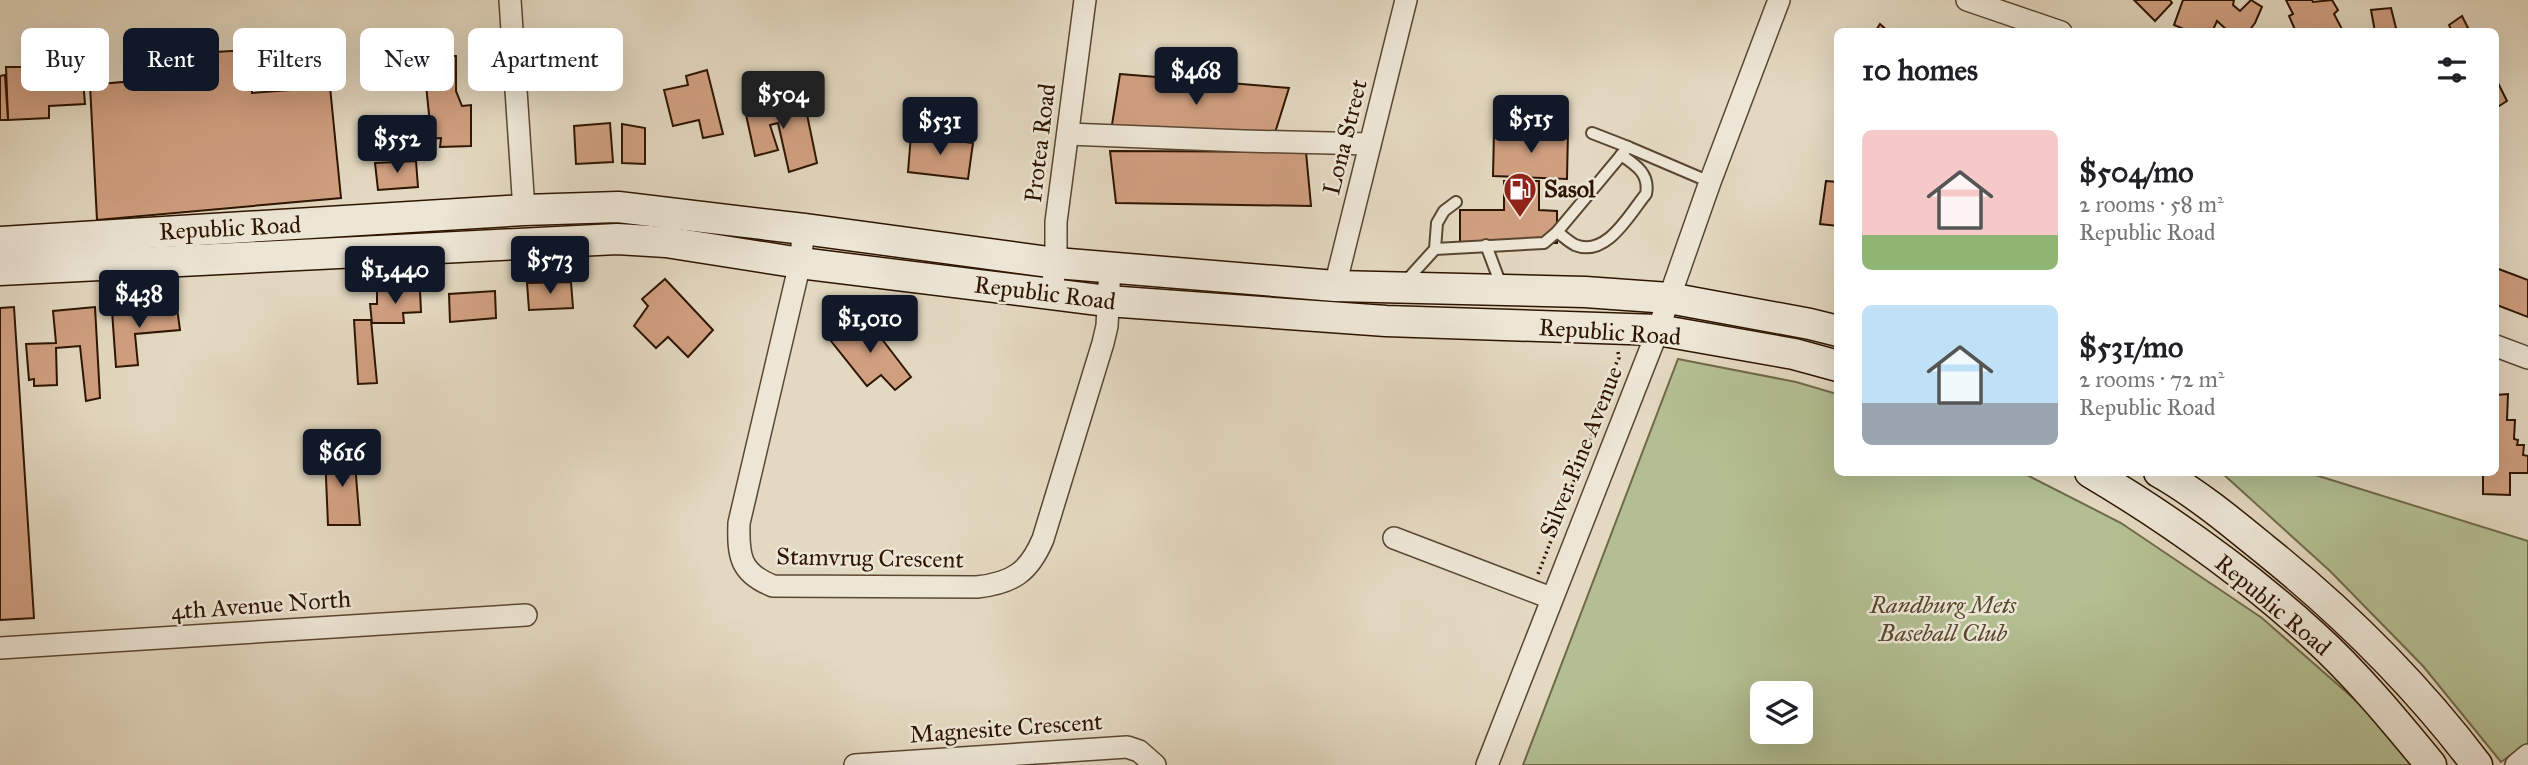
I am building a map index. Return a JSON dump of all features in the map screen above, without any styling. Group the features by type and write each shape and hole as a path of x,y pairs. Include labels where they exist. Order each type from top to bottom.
{"main road":[{"name":"Republic Road","path":"0,242 524,210 618,207 1056,263 1335,286 1586,292 1669,298 1834,330"},
{"name":"Republic Road","path":"0,270 617,239 666,242 800,263 1107,302 1386,321 1658,330 1794,354 1834,365"},
{"name":"Republic Road","path":"2096,476 2158,514 2209,551 2257,587 2314,636 2363,685 2431,765"},
{"name":"Republic Road","path":"2165,476 2234,524 2350,623 2406,678 2477,765"}],"street":[{"path":"510,0 524,210"},
{"name":"Protea Road","path":"1051,294 1056,263 1056,222 1085,0"},
{"name":"Lona Street","path":"1335,286 1406,0"},
{"name":"Silver Pine Avenue","path":"1487,765 1658,330 1710,182 1779,0"},
{"path":"1967,0 2049,28"},
{"path":"1068,134 1370,144"},
{"name":"Stamvrug Crescent","path":"804,229 800,263 738,523 738,548 749,573 773,586 977,587 1011,580 1026,568 1036,556 1043,539 1107,326 1110,267"},
{"path":"2499,347 2528,358"},
{"path":"1394,538 1551,598"},
{"name":"4th Avenue North","path":"0,648 526,615"},
{"name":"Magnesite Crescent","path":"855,765 1127,747 1139,751 1155,765"},
{"path":"2516,765 2528,755"}],"lane":[{"path":"1592,133 1624,151 1710,182"},
{"path":"1557,232 1574,245 1584,247 1597,246 1613,235 1646,194 1647,186 1643,173 1624,151"},
{"path":"1435,249 1544,243 1557,232 1624,151"},
{"path":"1399,289 1435,249 1437,223 1444,211 1456,202"},
{"path":"1486,245 1504,291"}],"path":[{"path":"1604,389 1619,358 1617,348"},
{"path":"1536,579 1603,407"}],"green space":[{"name":"Randburg Mets Baseball Club","path":"1678,359 1796,382 1834,393 1834,476 2029,476 2121,523 2262,618 2361,705 2411,765 1523,765"},
{"path":"2225,476 2319,476 2528,541 2528,743 2501,762 2423,666 2330,571"}],"building":[{"path":"2134,0 2170,0 2172,3 2155,21"},
{"path":"2183,0 2234,0 2233,5 2240,11 2251,0 2262,7 2251,28 2225,28 2217,21 2214,28 2181,28 2174,25"},
{"path":"2286,0 2332,0 2338,10 2334,14 2341,28 2294,28 2289,16 2293,14"},
{"path":"2391,8 2396,28 2374,28 2371,10"},
{"path":"2462,16 2468,28 2450,28 2449,25"},
{"path":"233,51 233,91 330,91 341,198 97,220 90,91 109,91 109,83 123,82 123,91 219,91 219,52"},
{"path":"456,56 456,91 462,106 471,105 471,146 440,147 441,138 425,139 424,123 430,124 427,91 454,91"},
{"path":"6,67 21,67 21,91 84,91 85,104 49,106 49,118 8,120"},
{"path":"707,70 723,134 703,138 699,120 673,126 664,90 688,85 686,76"},
{"path":"1120,74 1289,88 1274,136 1111,131"},
{"path":"5,75 8,120 0,120 0,76"},
{"path":"2499,85 2507,101 2499,106"},
{"path":"803,95 817,163 789,172 778,123 770,125 778,150 755,156 745,110"},
{"path":"610,123 613,162 576,164 574,126"},
{"path":"622,124 645,128 645,164 622,163"},
{"path":"1568,131 1567,179 1493,176 1494,132"},
{"path":"911,135 973,143 968,179 908,172"},
{"path":"1110,151 1306,152 1311,206 1116,203"},
{"path":"416,161 418,187 378,190 375,163"},
{"path":"1504,181 1539,181 1539,210 1557,211 1557,243 1460,243 1460,210 1504,210"},
{"path":"1826,181 1834,182 1834,226 1820,224"},
{"path":"2499,269 2528,280 2528,317 2499,306"},
{"path":"665,279 713,330 688,357 668,337 656,348 634,326 648,306 642,299"},
{"path":"571,282 573,308 529,310 527,283"},
{"path":"420,290 421,312 403,313 404,323 372,323 370,304 377,304 377,291"},
{"path":"495,291 496,318 450,322 449,294"},
{"path":"14,307 34,618 0,620 0,308"},
{"path":"95,307 100,398 86,401 80,346 56,348 57,385 34,386 34,379 29,380 26,344 56,343 53,311"},
{"path":"177,308 180,330 135,334 138,365 116,367 112,311"},
{"path":"865,317 911,377 895,390 881,375 867,386 831,341"},
{"path":"354,320 371,320 377,383 358,384"},
{"path":"2508,394 2507,420 2515,420 2514,439 2518,440 2517,445 2524,445 2523,455 2528,456 2528,473 2510,473 2510,495 2483,494 2483,476 2499,476 2499,395"},
{"path":"354,451 360,525 328,525 325,454"}],"place":[{"name":"Sasol","path":"1520,219"}]}
